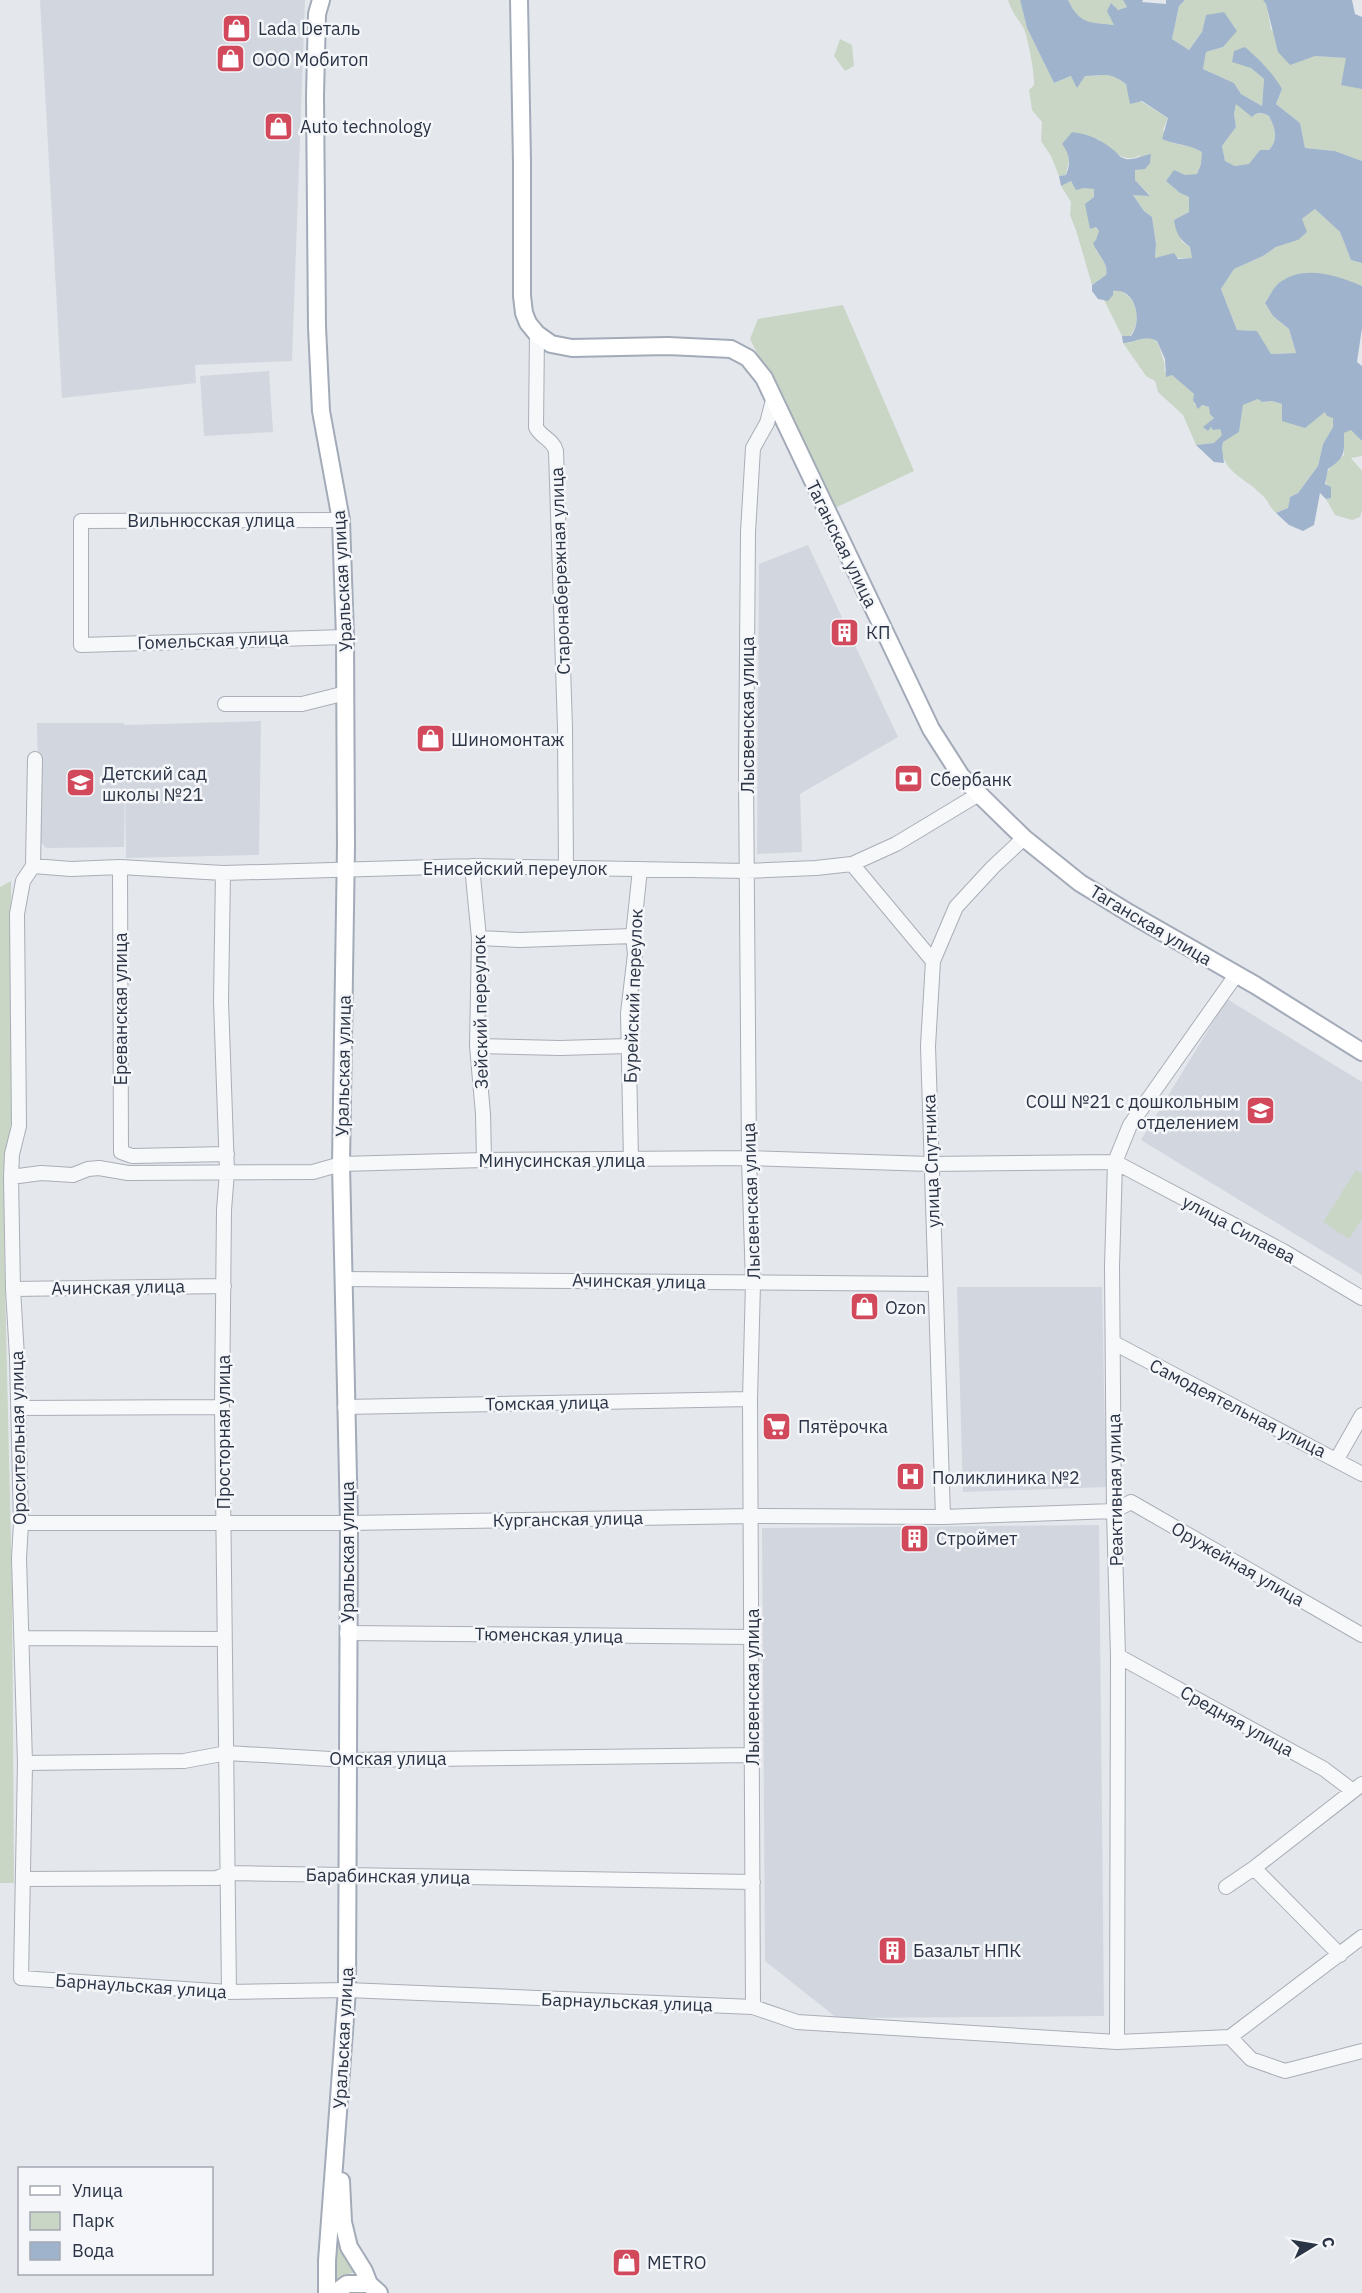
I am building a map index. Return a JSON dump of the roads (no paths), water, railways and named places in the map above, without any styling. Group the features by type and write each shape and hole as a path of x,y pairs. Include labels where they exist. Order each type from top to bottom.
{"main road":[{"name":"Уральская улица","path":"321,0 317,14 315,95 317,327 321,411 341,520 345,637 341,1164 349,1523 347,1990 327,2261 327,2293"},
{"name":"Старонабережная улица","path":"519,0 522,296 524,313 537,334"},
{"name":"Таганская улица","path":"537,334 551,344 572,348 668,346 731,350 748,358 764,378 931,729 962,776 1024,838 1080,883 1362,1052"},
{"name":"Уральская улица","path":"337,2135 343,2222 349,2247 374,2288"},
{"path":"335,2293 347,2284 374,2288"}],"street":[{"name":"Старонабережная улица","path":"537,334 536,427 538,432 554,445 556,451 565,728 566,868"},
{"name":"Лысвенская улица","path":"753,2007 750,1399 753,1282 749,1158 746,765 751,466 753,448 767,423 774,400"},
{"name":"Вильнюсская улица","path":"81,645 81,521 341,520"},
{"name":"Гомельская улица","path":"81,645 345,637"},
{"path":"225,704 302,704 346,693"},
{"name":"Оросительная улица","path":"21,1978 25,1763 11,1177 12,1154 19,1126 17,914 23,881 33,866 35,759"},
{"name":"Енисейский переулок","path":"33,866 71,869 120,867 223,873 472,866 747,871 816,868 852,864 896,844 979,794"},
{"name":"улица Спутника","path":"943,1517 930,1164 928,1046 933,961 956,907 1024,838"},
{"path":"852,864 933,961"},
{"name":"Зейский переулок","path":"472,866 479,938 477,1046 483,1114 484,1160"},
{"name":"Ереванская улица","path":"120,867 121,1152 132,1156 227,1154"},
{"name":"Бурейский переулок","path":"631,1160 628,1013 635,954 633,936 640,869"},
{"name":"Просторная улица","path":"223,873 221,1001 227,1172 224,1210 222,1407 229,1992"},
{"path":"479,938 520,940 633,936"},
{"name":"Реактивная улица","path":"1117,2042 1118,1656 1112,1268 1115,1162 1131,1125 1236,975"},
{"path":"477,1046 560,1048 628,1046"},
{"name":"Минусинская улица","path":"11,1177 41,1173 73,1175 87,1169 99,1168 128,1173 313,1172 341,1164 484,1160 749,1158 930,1164 1115,1162"},
{"name":"улица Силаева","path":"1115,1162 1283,1251 1362,1298"},
{"name":"Ачинская улица","path":"343,1279 935,1284"},
{"name":"Ачинская улица","path":"12,1288 224,1286"},
{"name":"Самодеятельная улица","path":"1114,1343 1362,1474"},
{"name":"Томская улица","path":"345,1407 750,1399"},
{"path":"18,1408 222,1407"},
{"path":"1337,1459 1362,1415"},
{"name":"Оружейная улица","path":"1114,1511 1131,1502 1362,1635"},
{"name":"Курганская улица","path":"21,1523 349,1523 751,1516 943,1517 1114,1511"},
{"name":"Тюменская улица","path":"347,1633 751,1637"},
{"path":"23,1638 224,1639"},
{"name":"Средняя улица","path":"1118,1656 1358,1787"},
{"name":"Омская улица","path":"25,1763 184,1761 227,1753 347,1760 752,1755"},
{"path":"1226,1887 1358,1787"},
{"path":"1254,1868 1340,1955"},
{"name":"Барабинская улица","path":"24,1879 217,1878 229,1873 753,1882"},
{"path":"1362,1937 1230,2037 1251,2059 1286,2071 1362,2051"},
{"name":"Барнаульская улица","path":"21,1978 229,1992 347,1990 753,2007 797,2022 1117,2042 1230,2037"}],"water":[{"path":"1020,0 1068,0 1077,14 1086,21 1114,25 1107,11 1111,3 1118,10 1127,7 1123,0 1143,0 1142,2 1166,4 1166,0 1185,0 1179,6 1172,39 1189,50 1202,32 1206,15 1224,12 1237,31 1223,47 1206,52 1203,69 1234,83 1241,94 1262,106 1264,79 1251,68 1232,62 1234,51 1245,47 1265,66 1282,89 1276,104 1300,123 1305,148 1335,151 1362,161 1362,263 1351,260 1340,232 1315,209 1302,219 1307,232 1298,240 1276,247 1263,256 1234,269 1221,289 1237,330 1257,331 1271,354 1296,353 1289,329 1273,316 1265,303 1279,283 1299,274 1320,273 1362,286 1362,328 1357,362 1362,366 1362,441 1351,430 1344,433 1343,454 1328,469 1325,484 1331,487 1331,498 1326,499 1320,493 1314,525 1303,531 1289,525 1276,513 1288,508 1290,497 1298,493 1318,466 1323,444 1333,427 1333,418 1327,416 1325,412 1305,428 1282,421 1282,404 1272,401 1262,402 1258,399 1243,405 1239,432 1223,442 1224,463 1214,462 1196,445 1214,443 1222,435 1220,429 1213,430 1211,427 1208,431 1203,427 1214,418 1210,414 1209,407 1202,405 1198,409 1193,400 1194,394 1172,375 1166,377 1165,359 1157,341 1144,339 1123,343 1122,336 1131,336 1135,330 1137,314 1132,300 1127,295 1121,291 1113,291 1108,301 1098,299 1092,291 1092,285 1106,275 1106,266 1093,243 1099,231 1096,227 1090,229 1085,204 1094,197 1094,189 1076,190 1071,181 1061,186 1059,176 1066,175 1069,166 1067,151 1062,144 1072,132 1095,138 1126,159 1151,154 1150,163 1145,169 1135,170 1135,180 1150,196 1133,195 1144,211 1152,217 1156,244 1155,258 1174,253 1178,259 1192,258 1190,247 1179,235 1174,220 1189,212 1189,197 1180,193 1166,181 1174,170 1185,175 1197,174 1202,152 1193,147 1162,139 1168,118 1142,101 1130,104 1126,84 1115,77 1085,76 1077,88 1071,76 1054,83 1027,28","holes":["1236,104 1252,117 1260,113 1269,116 1274,129 1274,142 1269,150 1260,150 1249,164 1235,166 1225,161 1222,146 1236,127 1234,114"]},
{"path":"1263,0 1352,0 1355,14 1362,17 1362,89 1341,85 1346,58 1315,56 1290,65 1278,52"}],"place":[{"name":"Lada Dеталь","path":"237,28"},
{"name":"ООО Мобитоп","path":"231,59"},
{"name":"Auto technology","path":"279,126"},
{"name":"КП","path":"845,632"},
{"name":"Шиномонтаж","path":"430,739"},
{"name":"Сбербанк","path":"909,779"},
{"name":"Детский сад школы №21","path":"81,783"},
{"name":"СОШ №21 с дошкольным отделением","path":"1260,1111"},
{"name":"Ozon","path":"864,1307"},
{"name":"Пятёрочка","path":"777,1426"},
{"name":"Поликлиника №2","path":"911,1477"},
{"name":"Строймет","path":"915,1538"},
{"name":"Базальт НПК","path":"892,1950"},
{"name":"METRO","path":"626,2262"}]}
